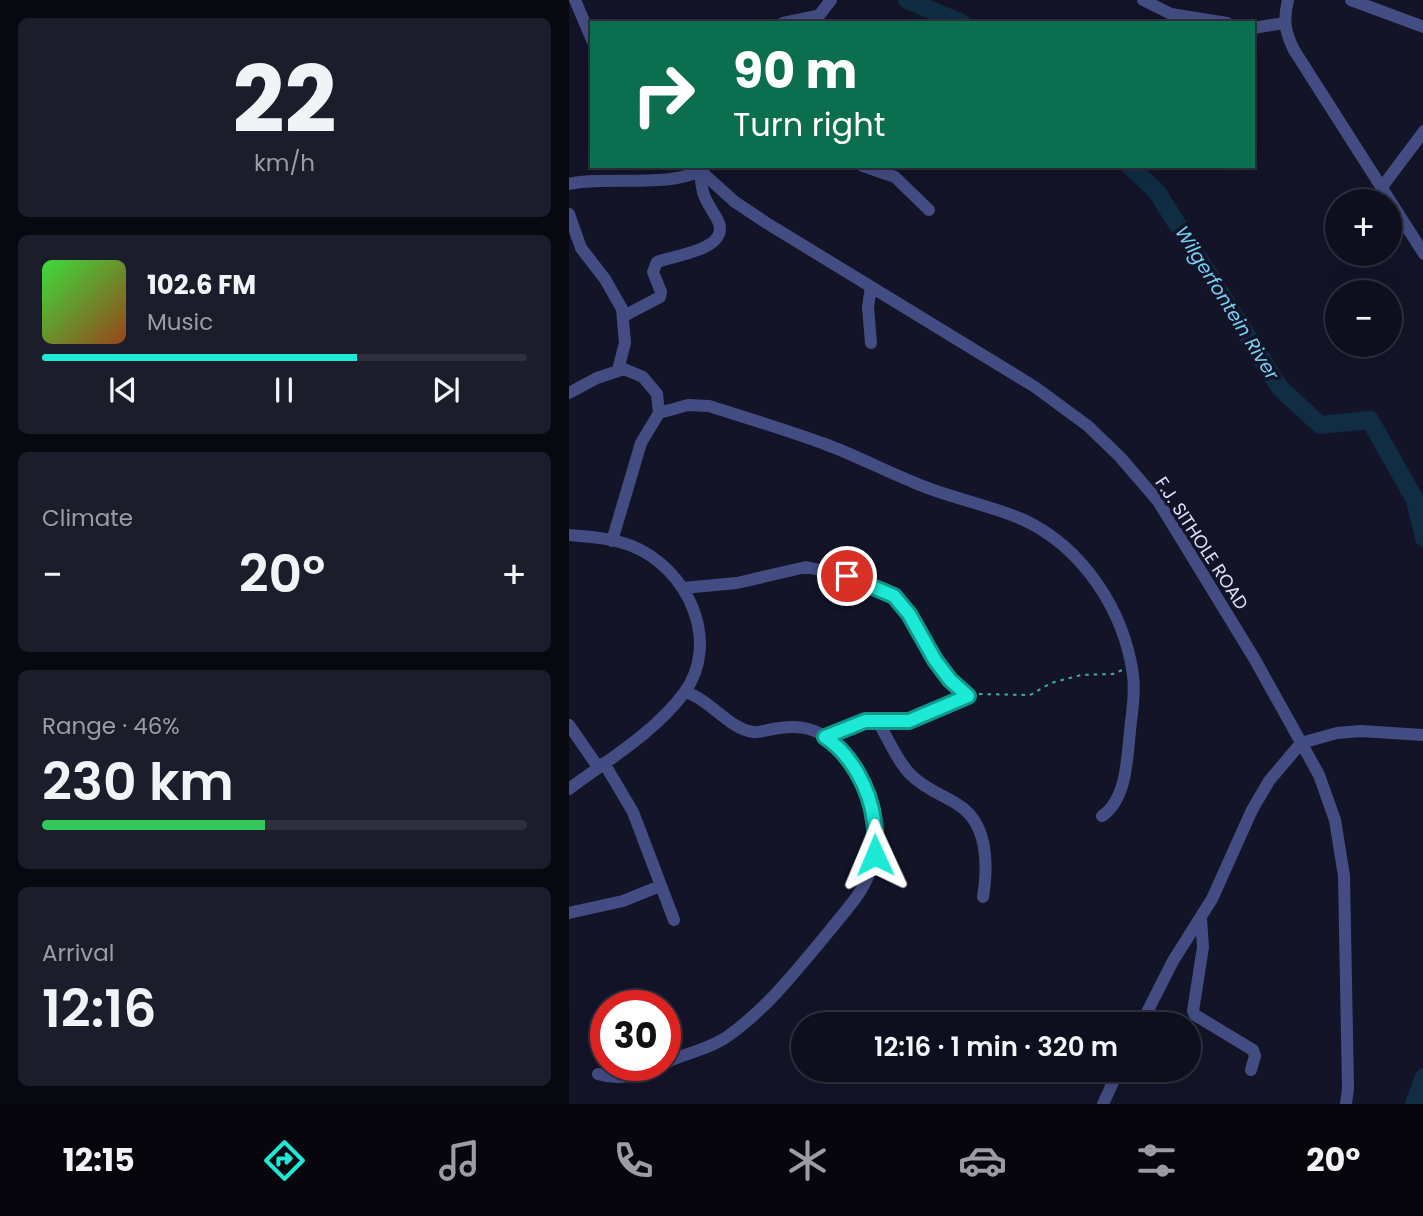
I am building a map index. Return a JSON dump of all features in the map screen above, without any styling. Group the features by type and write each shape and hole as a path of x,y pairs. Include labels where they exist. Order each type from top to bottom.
{"street":[{"path":"575,0 588,26"},
{"path":"1143,0 1171,14 1214,21"},
{"path":"1288,0 1284,23 1294,50 1421,246"},
{"path":"1351,0 1423,27"},
{"path":"815,20 829,2"},
{"path":"1255,28 1284,23"},
{"path":"1382,187 1423,131"},
{"path":"569,184 589,179 673,179 700,168 701,194 718,219 721,227 718,237 707,246 657,262 653,272 661,292 660,297 624,316"},
{"name":"F.J. SITHOLE ROAD","path":"700,168 745,209 1035,387 1088,426 1120,457 1158,501 1254,658 1319,775 1335,820 1344,876 1348,1009 1346,1104"},
{"path":"869,168 895,177 929,210"},
{"path":"569,214 581,248 605,279 624,316 625,343 618,370"},
{"path":"871,287 868,307 871,343"},
{"path":"569,393 618,370 631,370 643,377 657,394 659,413 641,443 612,541"},
{"path":"659,413 699,404 708,405 825,444 915,483 1023,520 1057,541 1102,589 1120,628 1133,674 1134,698 1121,788 1110,810 1102,816"},
{"path":"569,536 632,546 665,567 683,588 697,619 700,635 694,674 685,692 653,725 569,789"},
{"path":"683,588 737,583 806,567 847,576 871,585 894,596 909,614 935,660 950,680 968,696 909,721 877,720 846,727 825,737"},
{"path":"681,1057 717,1043 745,1022 794,972 864,885 875,855 872,811 855,767 847,755 825,737 807,727 753,732 740,727 697,695 685,692"},
{"path":"877,720 909,773 931,791 960,806 971,817 987,854 983,897"},
{"path":"569,725 633,812 674,920"},
{"path":"1147,1012 1173,961 1201,918 1252,810 1269,781 1301,743 1337,733 1361,731 1423,735"},
{"path":"569,914 623,901 660,886"},
{"path":"1201,918 1203,947 1193,1011 1195,1015 1253,1051 1255,1056 1251,1070"},
{"path":"1103,1104 1113,1082"}],"path":[{"path":"968,696 991,692 1029,695 1051,684 1081,675 1116,673 1130,662"}],"waterway":[{"name":"Wilgerfontein River","path":"907,0 957,21"},
{"name":"Wilgerfontein River","path":"1132,168 1157,192 1280,388 1320,425 1370,420 1415,500 1424,538"},
{"name":"Wilgerfontein River","path":"1414,1104 1424,1077"}],"route":[{"path":"847,576 894,596 909,614 935,660 956,687 968,696 909,721 865,721 825,737 847,755 855,767 874,820 875,855"}]}
